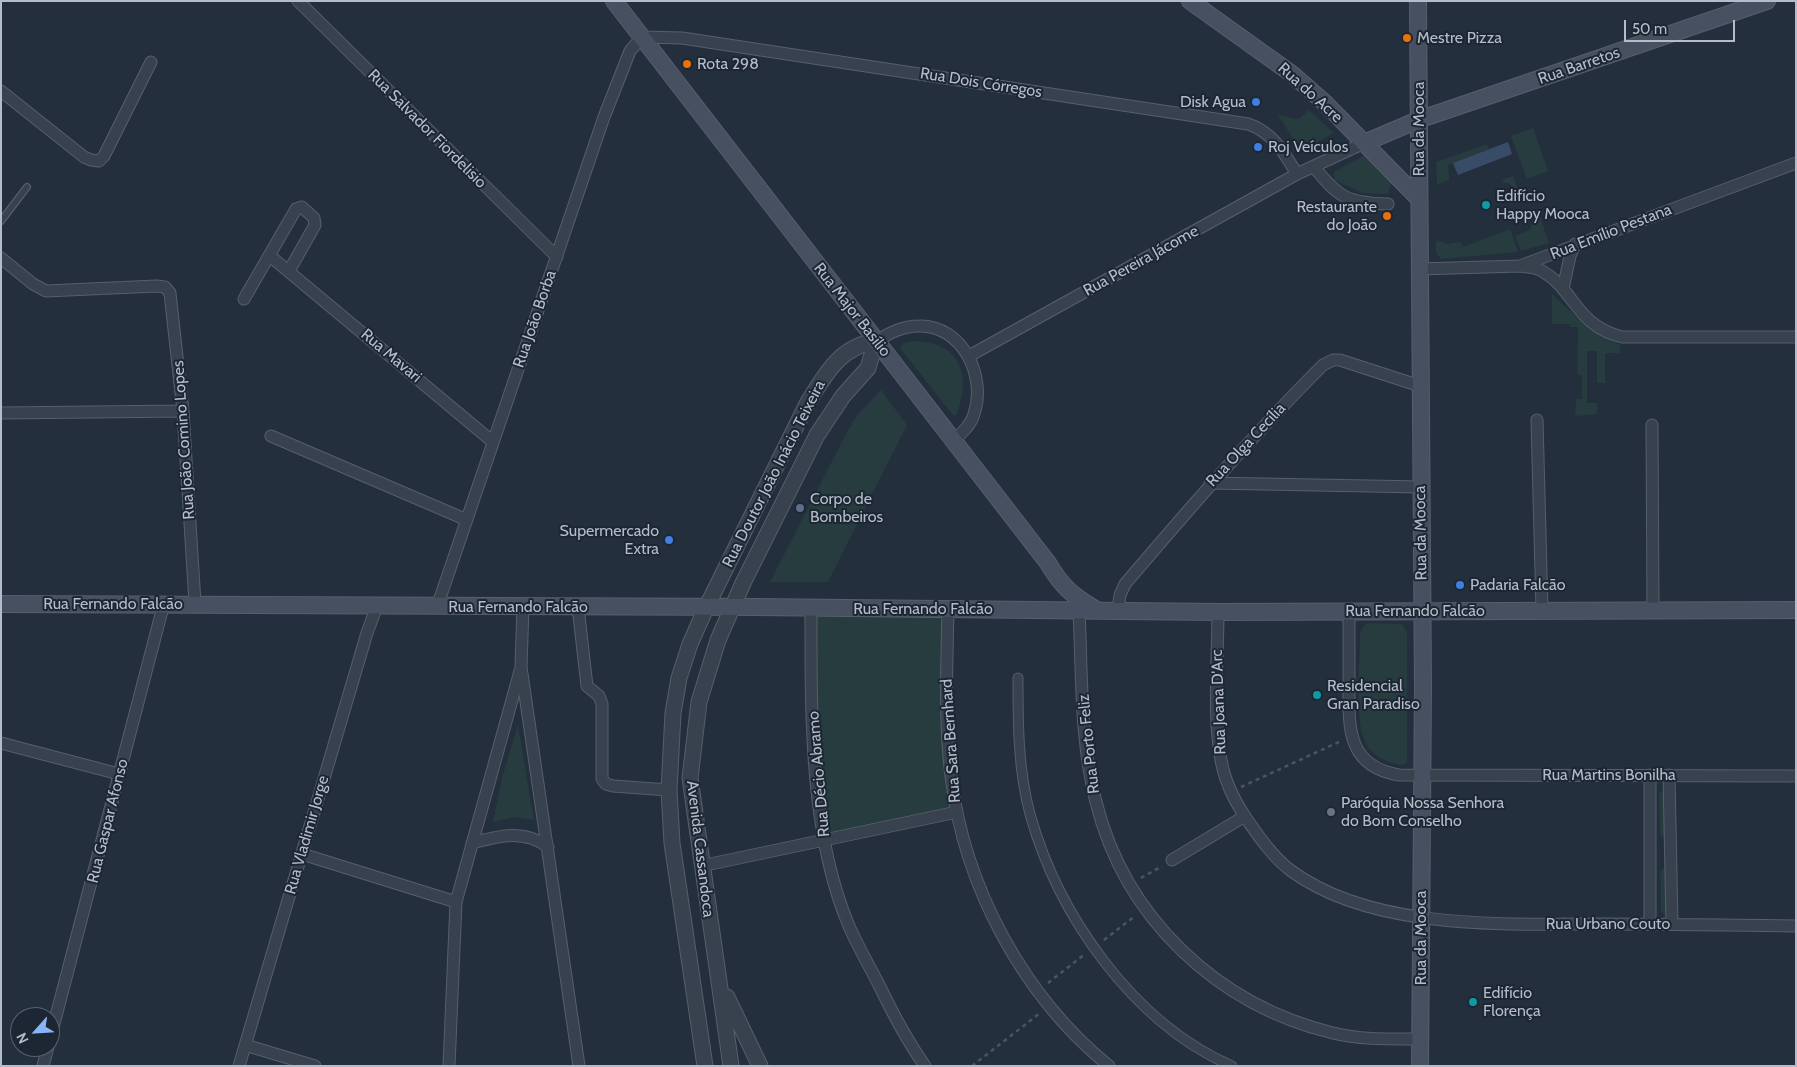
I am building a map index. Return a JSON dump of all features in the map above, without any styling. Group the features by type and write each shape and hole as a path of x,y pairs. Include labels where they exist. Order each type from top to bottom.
{"main road":[{"name":"Rua Major Basílio","path":"614,1 954,441 1068,592 1097,610"},
{"name":"Rua do Acre","path":"1190,1 1292,74 1419,199"},
{"name":"Rua da Mooca","path":"1418,1 1423,775 1420,1066"},
{"name":"Rua Barretos","path":"1418,120 1768,1"},
{"name":"Rua Pereira Jácome","path":"1364,143 1418,120"},
{"path":"1034,610 1045,604 1052,597 1054,580 1048,564"},
{"name":"Rua Fernando Falcão","path":"1,604 195,603 437,607 578,606 1218,612 1796,610"}],"street":[{"name":"Rua Salvador Fiordelisio","path":"298,1 557,257"},
{"name":"Rua João Borba","path":"437,607 604,117 630,51 642,37"},
{"name":"Rua Dois Córregos","path":"642,37 682,38 1248,124 1258,127 1277,143 1297,174"},
{"path":"1,91 84,157 99,161 104,156 151,62"},
{"name":"Rua Pereira Jácome","path":"969,356 1297,174 1364,143"},
{"name":"Rua Emílio Pestana","path":"1419,269 1520,266 1796,163"},
{"path":"1314,167 1329,186 1345,198 1364,204 1388,204"},
{"path":"244,299 296,209 302,207 314,218 314,225 288,271"},
{"path":"1563,289 1570,256 1575,244"},
{"name":"Rua Mavari","path":"270,256 493,442"},
{"name":"Rua João Comino Lopes","path":"1,258 32,284 46,291 156,286 168,289 172,297 183,411 195,603"},
{"path":"1520,266 1539,269 1563,289 1571,302 1592,324 1602,330 1622,337 1796,337"},
{"path":"876,341 892,332 909,326 932,327 951,336 969,356 978,387 977,405 970,422 954,441"},
{"name":"Rua Doutor João Inácio Teixeira","path":"706,608 749,517 808,402 826,374 849,350 865,343 876,341 868,368 829,416 731,607"},
{"name":"Rua Olga Cecília","path":"1118,610 1120,595 1125,584 1210,483 1276,411 1323,365 1333,360 1346,362 1420,386"},
{"path":"1,413 183,411"},
{"path":"1537,420 1542,610"},
{"path":"1652,425 1653,610"},
{"path":"271,436 467,520"},
{"path":"1210,483 1421,486"},
{"path":"766,484 788,494"},
{"path":"749,517 771,526"},
{"name":"Rua Gaspar Afonso","path":"58,1007 164,603"},
{"name":"Rua Vladimir Jorge","path":"238,1066 377,606"},
{"path":"523,606 521,667 579,1066"},
{"path":"578,606 587,686 599,696 602,704 602,779 606,784 613,786 668,790"},
{"name":"Avenida Cassandoca","path":"731,607 699,702 690,778 701,866 720,980 731,1066"},
{"name":"Avenida Cassandoca","path":"705,1066 672,843 668,790 672,713 679,678 690,644 706,608"},
{"name":"Rua Décio Abramo","path":"811,609 815,759 824,840 849,925 886,1000 925,1066"},
{"name":"Rua Sara Bernhard","path":"948,609 946,712 951,776 956,812 967,850 984,896 1010,947 1049,1006 1109,1066"},
{"name":"Rua Porto Feliz","path":"1079,610 1087,751 1096,801 1106,838 1129,885 1153,921 1182,952 1223,986 1294,1021 1334,1034 1359,1037 1420,1039"},
{"name":"Rua Joana D'Arc","path":"1218,612 1218,727 1220,760 1231,792 1258,836 1290,870 1330,892 1352,900 1421,918"},
{"path":"1349,612 1349,727 1351,737"},
{"path":"449,1066 456,902 521,667"},
{"path":"1018,678 1022,770 1030,812 1044,857 1077,924 1120,981 1141,1002 1198,1048 1232,1066"},
{"name":"Rua Martins Bonilha","path":"1351,737 1357,750 1367,762 1382,772 1423,775 1796,776"},
{"path":"1,743 120,774"},
{"path":"1650,775 1650,924"},
{"path":"1669,776 1672,924"},
{"path":"701,866 956,812"},
{"path":"1172,860 1245,816"},
{"path":"472,843 514,834 532,837 548,847"},
{"path":"1651,854 1671,853"},
{"path":"302,854 456,902"},
{"name":"Rua Urbano Couto","path":"1421,918 1539,924 1796,926"},
{"path":"720,980 760,1066"},
{"path":"245,1045 315,1066"}],"lane":[{"path":"1,221 27,187"}],"path":[{"path":"1231,792 1351,737"},
{"path":"1129,885 1172,860"},
{"path":"972,1066 1049,1006"}],"green space":[{"path":"1309,110 1334,133 1306,148 1295,142 1278,115 1298,119"},
{"path":"1533,128 1548,171 1527,179 1511,136"},
{"path":"1487,144 1489,149 1448,165 1449,180 1437,185 1436,162"},
{"path":"1365,155 1392,180 1388,194 1362,193 1335,180 1334,172"},
{"path":"1513,176 1522,198 1520,202 1510,204 1509,200 1513,198 1515,189 1509,183 1503,183 1502,180"},
{"path":"1539,214 1549,243 1521,251 1515,236 1530,230 1533,217"},
{"path":"1510,229 1518,252 1441,259 1436,253 1436,240 1448,244 1460,242 1463,247"},
{"path":"1552,294 1585,325 1620,345 1620,353 1605,353 1605,383 1597,383 1597,351 1587,351 1587,403 1597,403 1597,414 1575,416 1576,399 1582,399 1582,376 1577,374 1578,327 1570,327 1570,324 1552,324"},
{"path":"914,341 930,343 943,348 953,355 959,364 963,388 956,416 952,414 900,348 903,343"},
{"path":"881,390 907,425 828,582 770,582 848,430 859,413"},
{"path":"811,609 948,609 957,812 824,837"},
{"path":"1368,623 1402,624 1407,632 1407,762 1402,765 1392,763 1377,756 1369,749 1362,734 1359,707 1360,635 1363,626"},
{"path":"518,725 534,820 515,817 493,822 502,778"},
{"path":"1661,791 1664,792 1666,835 1663,837 1660,834 1659,794"},
{"path":"1663,868 1666,870 1667,912 1665,915 1661,911 1660,872"}],"water":[{"path":"1508,142 1512,154 1458,175 1453,163"}],"place":[{"name":"Mestre Pizza","path":"1407,38"},
{"name":"Rota 298","path":"687,64"},
{"name":"Disk Agua","path":"1256,102"},
{"name":"Roj Veículos","path":"1258,147"},
{"name":"Edifício Happy Mooca","path":"1486,205"},
{"name":"Restaurante do João","path":"1387,216"},
{"name":"Corpo de Bombeiros","path":"800,508"},
{"name":"Supermercado Extra","path":"669,540"},
{"name":"Padaria Falcão","path":"1460,585"},
{"name":"Residencial Gran Paradiso","path":"1317,695"},
{"name":"Paróquia Nossa Senhora do Bom Conselho","path":"1331,812"},
{"name":"Edifício Florença","path":"1473,1002"}]}
